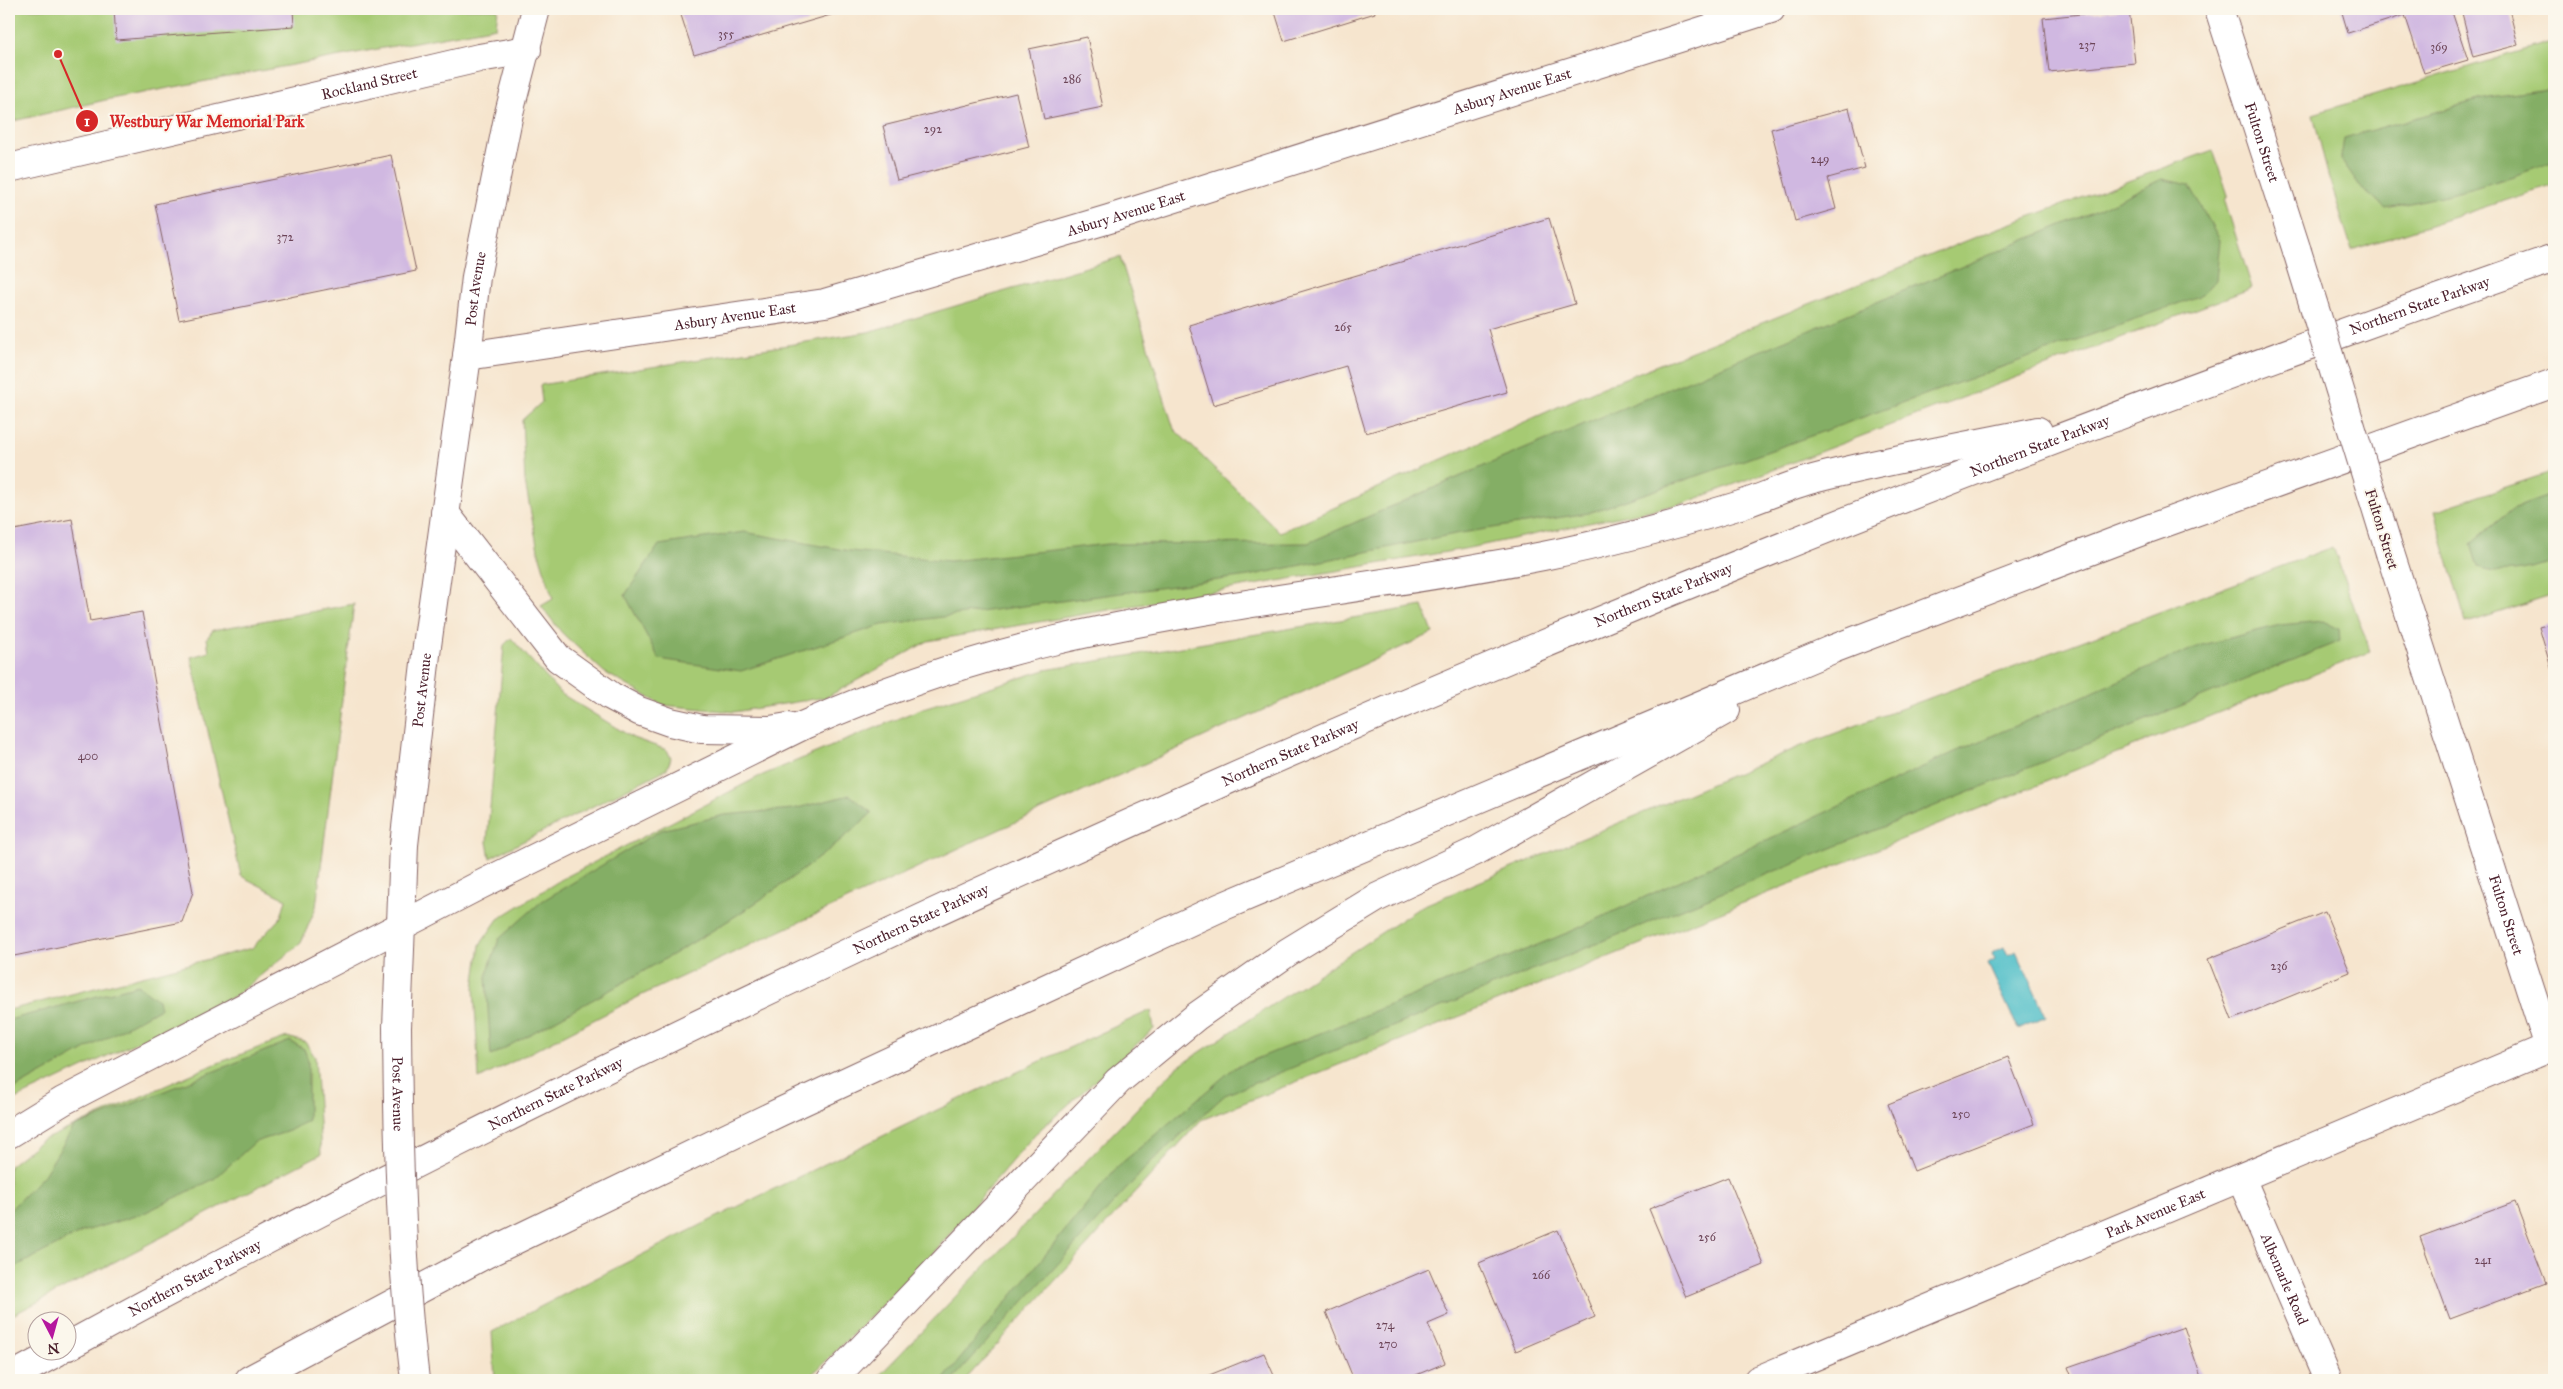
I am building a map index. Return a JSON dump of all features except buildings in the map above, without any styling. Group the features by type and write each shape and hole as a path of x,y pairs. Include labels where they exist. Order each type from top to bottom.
{"main road":[{"name":"Post Avenue","path":"415,1380 403,1263 399,1187 397,1028 399,926 404,877 404,845 476,277 509,113 527,50 536,9"},
{"name":"Asbury Avenue East","path":"467,356 825,303 1109,219 1771,9"},
{"name":"Fulton Street","path":"2219,9 2297,250 2390,553 2552,1047"},
{"name":"Rockland Street","path":"9,168 479,58 527,50"},
{"name":"Northern State Parkway","path":"78,1341 324,1210 598,1072 1116,829 1466,676 1797,540 2121,413 2554,258"},
{"path":"249,1380 486,1254 778,1113 1072,976 1375,841 1833,649 2136,533 2554,383"},
{"path":"9,1134 64,1101 399,926 804,725 856,702 931,676 1053,641 1155,620 1464,571 1572,550 1695,519 1810,480 2121,413"},
{"path":"445,514 558,658 611,696 639,711 670,722 702,729 770,730 804,725"},
{"path":"832,1380 1118,1082 1197,1016 1288,952 1378,897 1476,851 1833,649"},
{"name":"Park Avenue East","path":"1758,1380 2552,1047"},
{"name":"Albemarle Road","path":"2242,1178 2328,1380"},
{"path":"9,1378 39,1362"}],"green space":[{"path":"9,9 498,9 496,27 110,99 9,122"},
{"path":"2554,41 2554,185 2352,250 2328,175 2313,114"},
{"path":"2554,88 2554,161 2492,183 2386,208 2362,189 2341,159 2344,138 2489,97"},
{"path":"2213,150 2228,195 2225,201 2252,288 1685,503 1464,549 928,641 827,697 734,712 662,705 604,672 562,633 541,606 553,599 538,550 525,482 522,420 542,402 540,385 868,332 1120,257 1174,429 1280,532 1600,388 1996,229"},
{"path":"2162,179 2189,185 2220,240 2216,280 2202,295 1744,460 1588,513 1455,534 1248,576 882,625 741,671 659,659 625,595 659,545 744,532 850,551 950,561 1109,544 1308,543 1484,466 2095,211"},
{"path":"2554,471 2554,595 2466,623 2434,511"},
{"path":"2554,494 2554,561 2516,571 2497,571 2478,567 2471,544 2512,509"},
{"path":"2333,547 2370,652 1201,1120 965,1380 875,1380 1176,1068 1422,906 1804,745"},
{"path":"354,604 316,907 301,943 235,996 9,1102 9,1010 252,948 281,917 286,899 241,876 191,657 209,652 207,638 213,630"},
{"path":"1423,606 1433,633 994,832 642,995 479,1079 474,988 480,945 498,919 562,879 758,777 923,708 1045,670"},
{"path":"2323,621 2339,629 2340,641 1225,1095 1152,1161 952,1380 943,1380 1117,1167 1234,1068 1572,931 1957,751 2199,646 2280,625"},
{"path":"511,638 560,693 633,738 667,750 671,758 667,769 490,858 487,842 504,645"},
{"path":"850,795 872,813 784,883 689,945 491,1056 486,977 499,939 542,901 661,830 724,815 793,809"},
{"path":"138,985 158,1000 160,1008 9,1092 9,1020"},
{"path":"1151,1010 1154,1029 1035,1134 935,1251 818,1369 804,1380 495,1380 492,1332 820,1166"},
{"path":"287,1037 305,1042 315,1057 321,1154 9,1317 9,1166 41,1141 210,1066"},
{"path":"290,1041 304,1049 308,1060 308,1120 289,1131 255,1142 214,1179 142,1214 82,1232 9,1270 9,1211 44,1175 74,1127"}],"water":[{"path":"2004,947 2008,955 2016,951 2046,1016 2018,1029 1988,964 1995,960 1992,953"}],"place":[{"name":"Westbury War Memorial Park","path":"58,54"}]}
